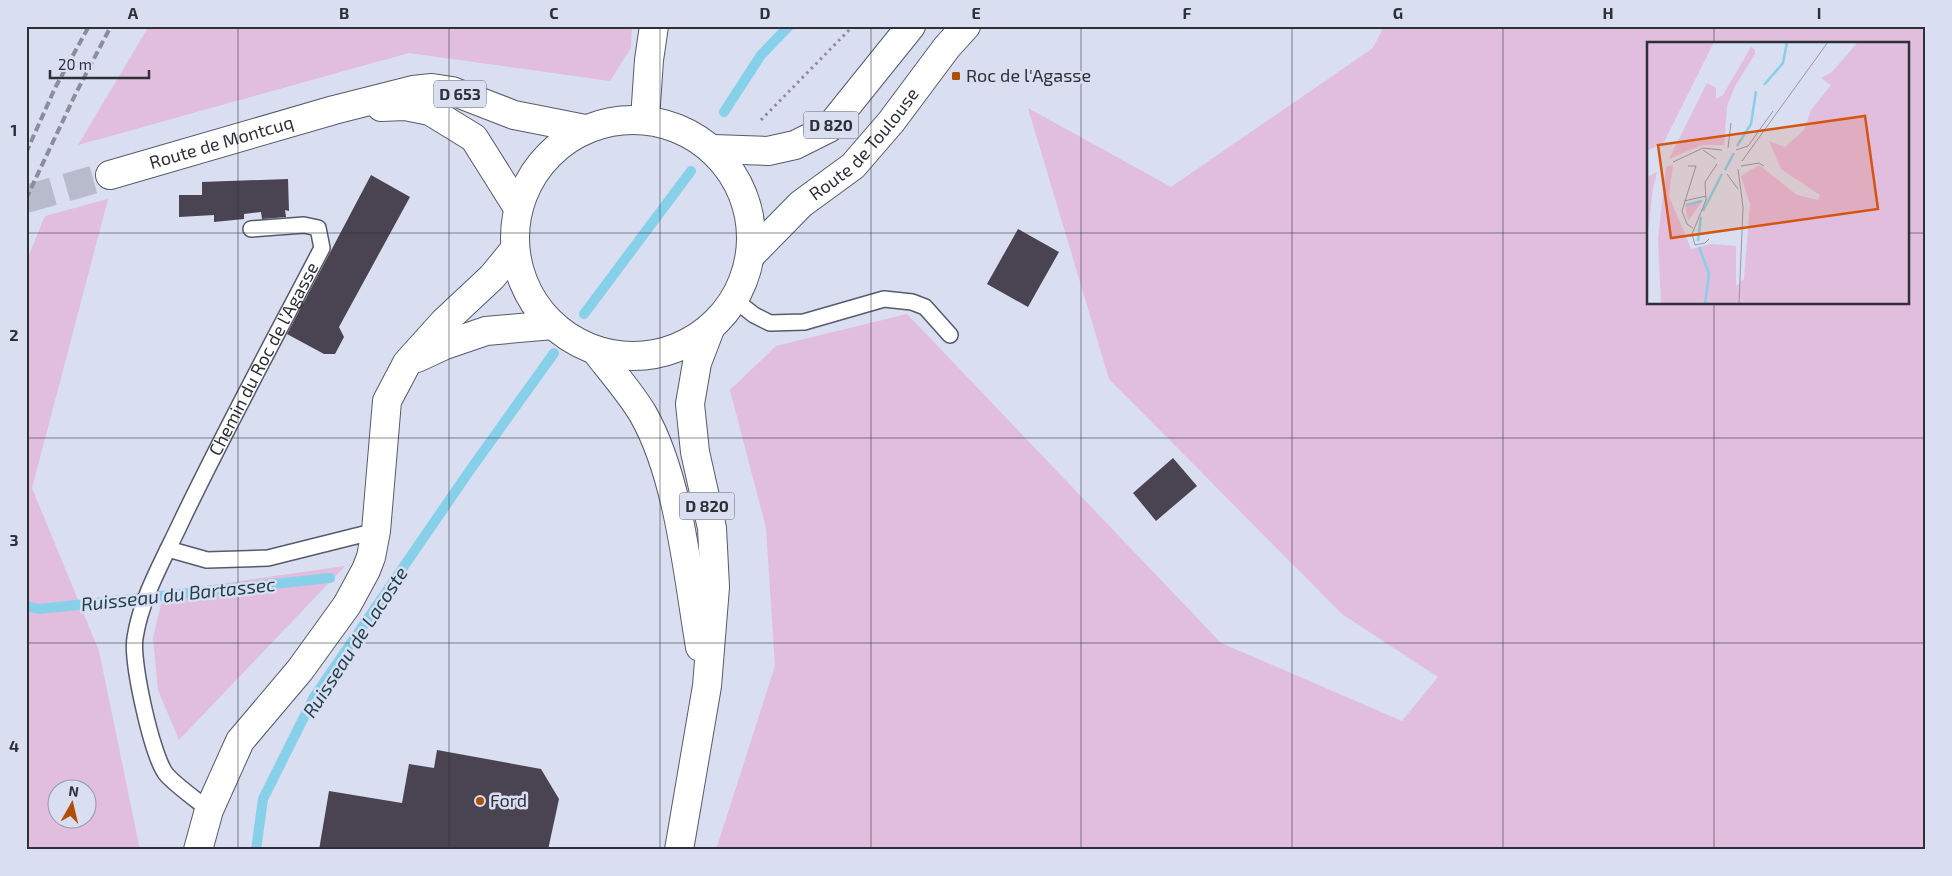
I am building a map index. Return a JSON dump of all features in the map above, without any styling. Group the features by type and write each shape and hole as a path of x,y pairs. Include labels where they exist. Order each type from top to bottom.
{"main road":[{"path":"644,120 654,26"},
{"name":"Route de Toulouse","path":"722,150 768,151 795,144 828,128 911,26"},
{"name":"Route de Toulouse","path":"752,255 801,204 853,166 891,122 947,47 966,26"},
{"name":"Route de Montcuq","path":"110,176 334,110 413,90 432,88 452,91 514,115 585,129"},
{"name":"Route de Montcuq","path":"334,110 405,106 430,111 474,138 518,208"},
{"path":"644,120 681,129 722,150 737,179 751,216 752,255 745,278 735,300 710,329 675,349 635,357 595,350 573,340 553,325 535,304 522,280 515,250 514,230 518,208 532,175 555,148 585,129 614,121 644,120"},
{"path":"198,850 209,810 240,741 300,670 347,605 371,557 376,531 387,401 407,363 444,322 492,277 515,250"},
{"path":"407,363 445,345 486,331 553,325"},
{"name":"D 820","path":"679,850 707,686 715,587 712,528 694,452 690,404 697,363 710,329"},
{"name":"D 820","path":"595,350 643,414 663,457 679,521 707,686"}],"lane":[{"name":"Chemin du Roc de l’Agasse","path":"209,810 166,773 151,738 136,670 134,640 141,612 154,581 211,460 322,248 318,228 304,225 251,229"},
{"path":"735,300 754,315 770,323 804,322 847,308 884,299 912,302 925,307 950,335"},
{"path":"168,550 208,560 268,558 376,531"}],"path":[{"path":"722,150 853,26"}],"shaded area":[{"path":"149,26 632,26 631,48 610,81 409,53 78,145"},
{"path":"1384,26 1926,26 1926,850 716,850 775,666 766,528 730,390 776,346 907,314 1221,643 1402,721 1438,677 1342,614 1109,379 1028,108 1171,187 1373,48"},
{"path":"108,199 32,488 99,651 140,850 26,850 26,262 45,216"},
{"path":"345,566 179,740 158,690 153,638 164,592"}],"building":[{"path":"371,175 410,197 339,327 344,337 335,354 324,354 287,334"},
{"path":"288,179 289,211 285,210 286,217 262,219 261,212 244,214 244,219 214,222 214,215 179,217 179,195 202,195 202,182"},
{"path":"1018,229 1059,252 1028,307 987,284"},
{"path":"1173,458 1197,486 1156,521 1133,493"},
{"name":"Ford","path":"437,750 541,769 559,799 548,850 319,850 329,791 402,803 409,764 434,768"}],"waterway":[{"name":"Ruisseau du Bartassec","path":"724,112 761,55 789,26"},
{"name":"Ruisseau du Bartassec","path":"584,314 691,171"},
{"name":"Ruisseau de Lacoste","path":"256,850 263,799 314,697 468,473 554,353"},
{"name":"Ruisseau du Bartassec","path":"26,606 39,609 330,578"}],"tunnel":[{"path":"26,199 110,175"}],"railway":[{"path":"26,153 55,88 89,26"},
{"path":"26,199 76,93 111,26"}],"place":[{"name":"Roc de l'Agasse","path":"956,76"},
{"name":"Ford","path":"480,801"}]}
